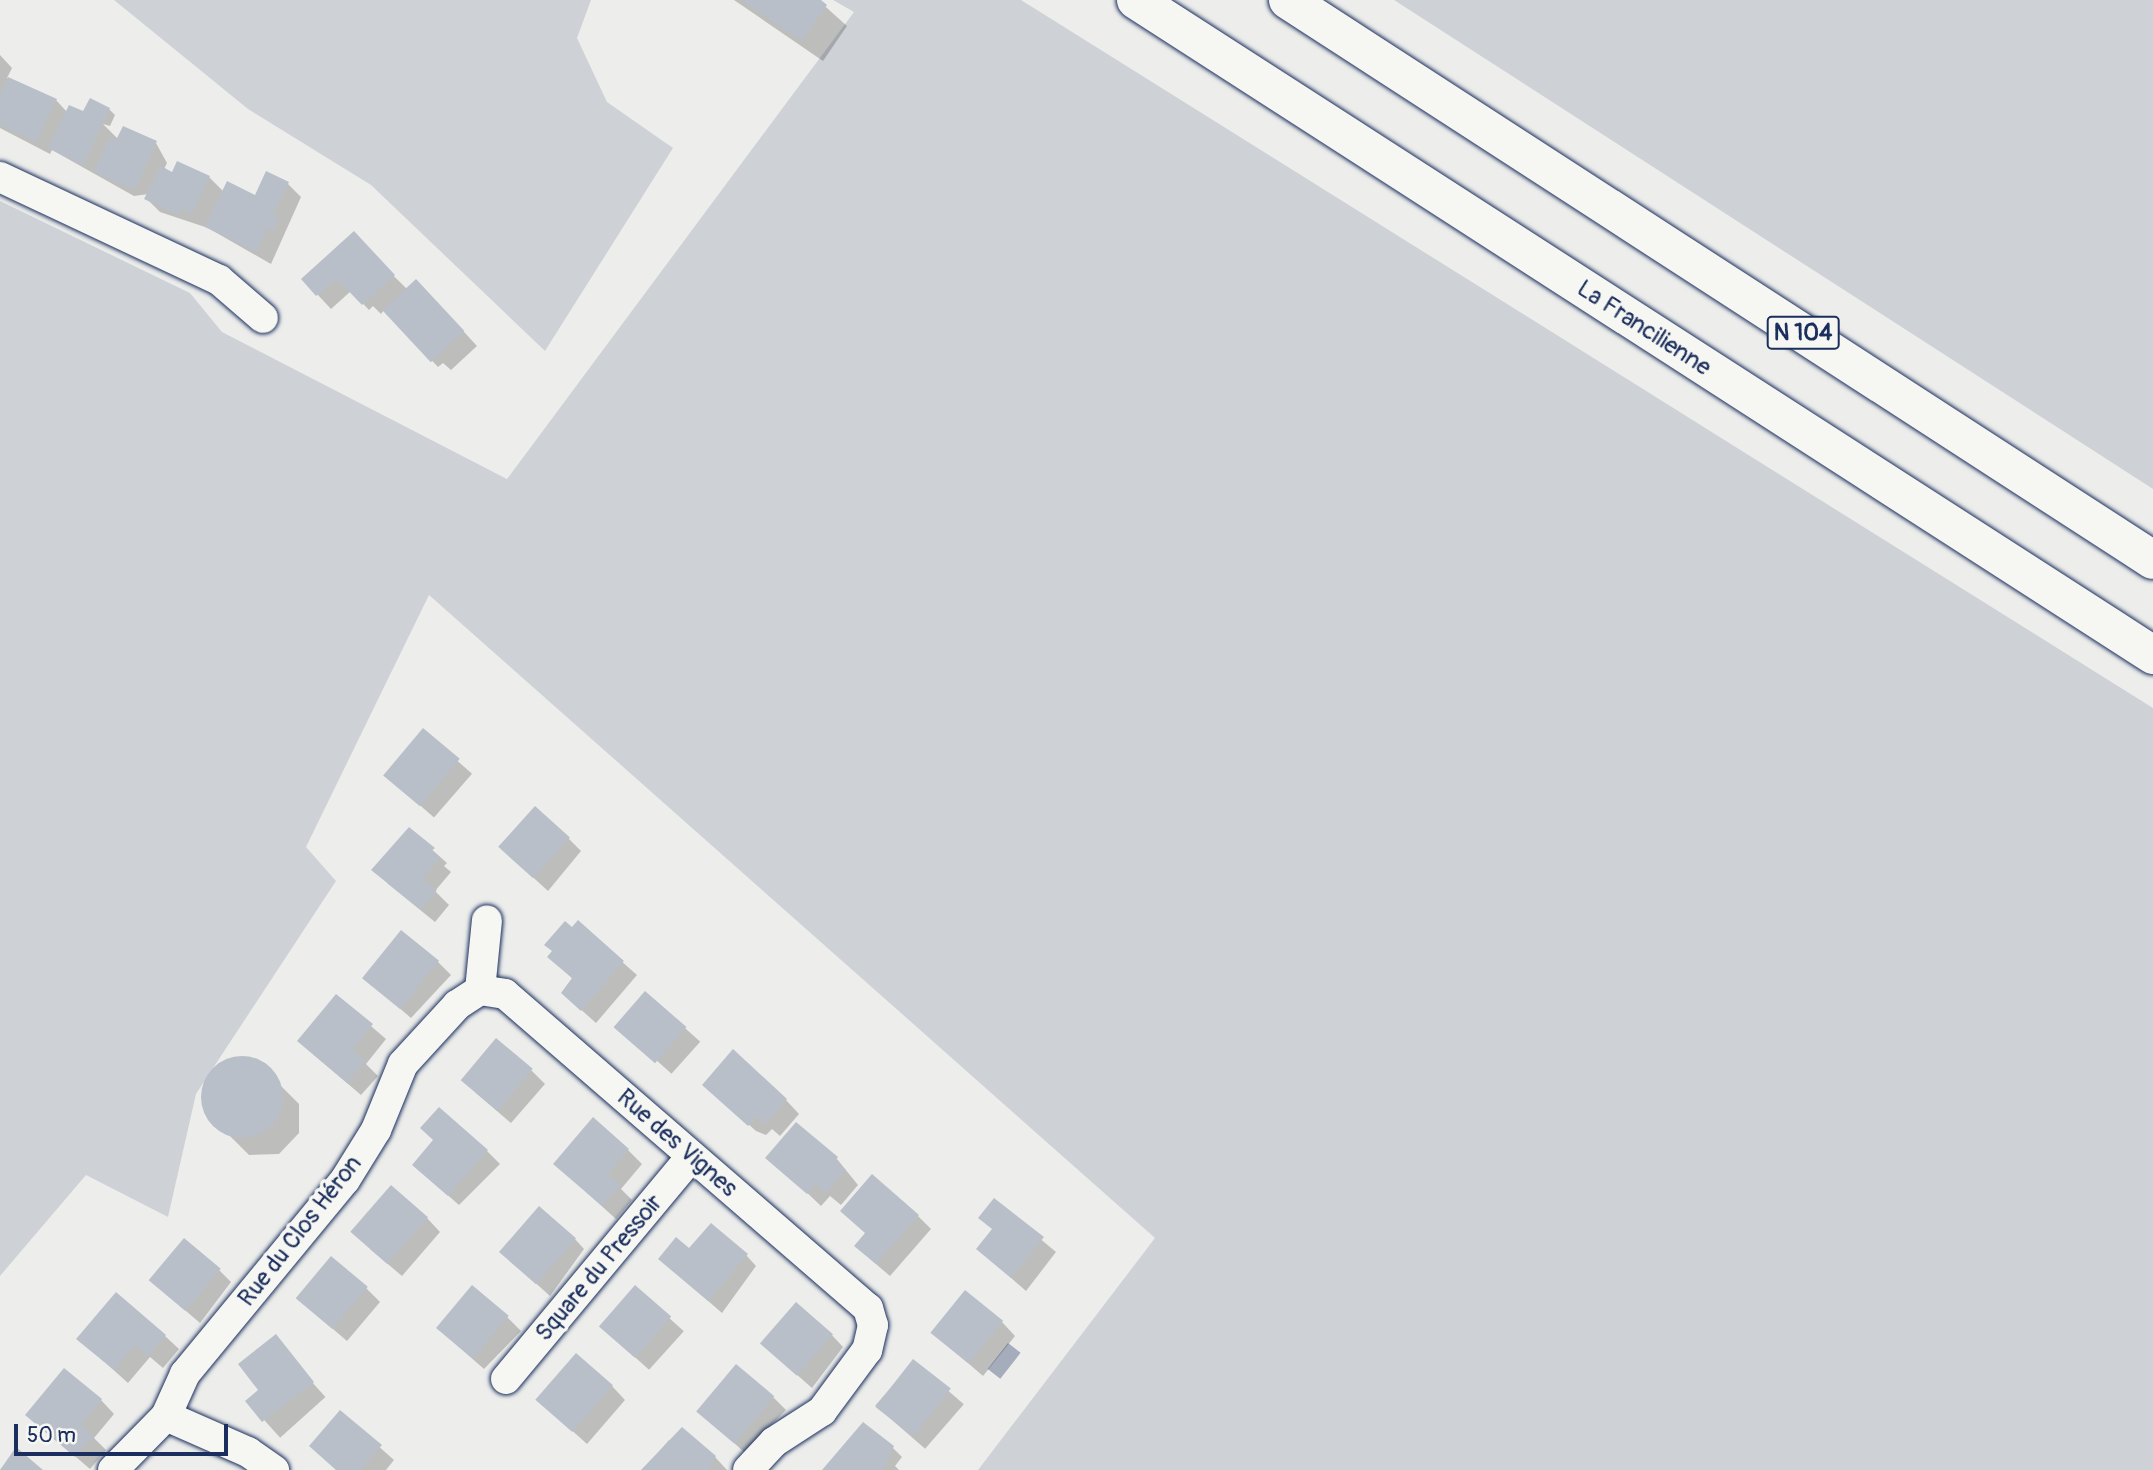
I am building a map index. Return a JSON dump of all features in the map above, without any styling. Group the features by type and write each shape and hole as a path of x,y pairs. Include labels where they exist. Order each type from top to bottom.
{"highway":[{"name":"La Francilienne","path":"1136,0 2153,655"},
{"name":"N 104","path":"1288,0 2153,560"}],"street":[{"path":"0,177 219,280 264,318"},
{"path":"480,990 487,920"},
{"name":"Rue des Vignes","path":"480,990 505,994 867,1308 873,1325 860,1360 822,1411 774,1442 748,1470"},
{"name":"Rue du Clos Héron","path":"113,1470 166,1416 185,1374 345,1180 376,1130 403,1064 457,1005 480,990"},
{"name":"Square du Pressoir","path":"506,1379 692,1156"},
{"path":"166,1416 228,1441 274,1470"}],"shaded area":[{"path":"114,0 591,0 577,38 607,102 673,148 545,351 371,185 248,109"},
{"path":"833,0 1021,0 2153,708 2153,1470 978,1470 1155,1238 429,595 306,847 336,881 196,1094 168,1217 86,1175 0,1276 0,201 190,293 222,332 507,479 854,12"},
{"path":"1394,0 2153,0 2153,489"}],"water":[{"path":"1008,1343 1021,1353 1000,1379 988,1369"}],"building":[{"path":"741,0 821,0 827,5 802,41"},
{"path":"8,77 57,99 36,142 0,125 0,95"},
{"path":"90,98 110,108 83,165 48,148 69,105 83,111"},
{"path":"123,126 157,141 135,190 94,172 110,137 116,140"},
{"path":"177,161 210,176 192,214 180,209 178,215 144,199 161,166 172,172"},
{"path":"266,171 289,182 273,215 279,218 273,230 267,228 257,252 205,227 227,181 255,195"},
{"path":"354,231 395,275 362,305 337,279 316,296 301,279"},
{"path":"416,279 464,331 431,362 382,310"},
{"path":"423,728 460,759 420,806 383,775"},
{"path":"535,806 570,837 533,878 498,847"},
{"path":"409,827 435,848 431,851 440,858 422,879 437,890 421,910 371,870"},
{"path":"578,920 624,961 581,1011 561,993 572,978 547,957 552,951 544,945 565,921 572,927"},
{"path":"401,930 439,961 400,1009 362,978"},
{"path":"645,991 687,1027 655,1063 614,1027"},
{"path":"336,994 373,1024 352,1050 365,1061 347,1083 297,1041"},
{"path":"496,1038 533,1069 497,1111 461,1080"},
{"path":"733,1049 787,1099 766,1124 757,1116 748,1126 702,1085"},
{"path":"242,1056 258,1060 271,1068 279,1081 283,1097 279,1113 271,1126 258,1134 242,1138 226,1134 213,1126 205,1113 201,1097 205,1081 213,1068 226,1060"},
{"path":"439,1107 488,1150 448,1196 412,1165 433,1140 420,1128"},
{"path":"593,1117 629,1149 608,1174 620,1185 602,1206 553,1164"},
{"path":"796,1122 838,1157 835,1161 846,1170 826,1193 816,1184 807,1194 765,1158"},
{"path":"872,1174 919,1215 876,1264 854,1246 865,1233 840,1211"},
{"path":"391,1185 428,1217 387,1264 350,1232"},
{"path":"994,1198 1044,1237 1011,1278 976,1249 992,1229 978,1218"},
{"path":"539,1206 576,1238 536,1284 499,1252"},
{"path":"711,1223 748,1254 708,1301 658,1259 676,1237 689,1248"},
{"path":"184,1238 221,1269 185,1311 149,1280"},
{"path":"331,1256 368,1287 332,1329 296,1298"},
{"path":"472,1285 509,1316 473,1359 436,1328"},
{"path":"635,1285 671,1316 635,1358 599,1327"},
{"path":"965,1290 1003,1321 968,1364 930,1333"},
{"path":"116,1292 166,1335 148,1356 135,1345 114,1370 76,1339"},
{"path":"796,1302 833,1334 797,1376 760,1344"},
{"path":"276,1334 314,1382 262,1422 245,1401 258,1390 238,1364"},
{"path":"576,1353 613,1385 572,1432 535,1400"},
{"path":"913,1359 951,1389 913,1437 875,1407"},
{"path":"736,1364 774,1396 734,1444 696,1411"},
{"path":"64,1368 102,1399 81,1425 93,1436 75,1457 25,1415"},
{"path":"340,1410 382,1445 361,1470 336,1470 309,1446"},
{"path":"863,1422 894,1446 883,1470 822,1470"},
{"path":"682,1427 716,1456 708,1470 641,1470"},
{"path":"16,1447 43,1470 0,1470"}]}
